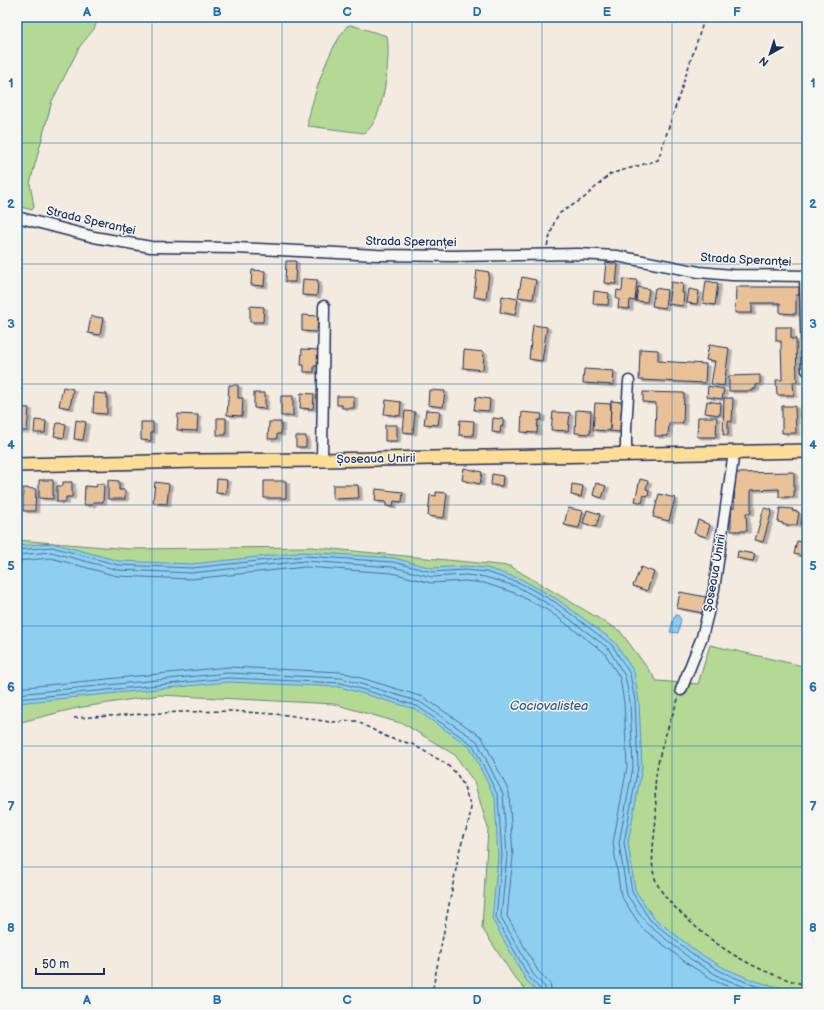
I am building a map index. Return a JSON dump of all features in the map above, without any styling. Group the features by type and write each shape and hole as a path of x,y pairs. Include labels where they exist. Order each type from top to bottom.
{"main road":[{"name":"Șoseaua Unirii","path":"17,465 807,451"}],"street":[{"name":"Strada Speranței","path":"17,217 94,237 151,247 237,248 377,255 578,254 617,256 699,272 732,275 806,276"},
{"path":"806,276 807,370"},
{"path":"322,460 324,306"},
{"path":"626,454 629,381"},
{"name":"Șoseaua Unirii","path":"681,690 702,637 714,589 734,452"}],"path":[{"path":"545,255 555,220 560,213 584,198 610,174 658,160 705,17"},
{"path":"681,690 667,729 657,768 653,866 653,874 656,882 671,904 709,939 725,950 744,962 775,976 807,985"},
{"path":"74,718 180,712 232,711 288,714 329,722 356,721 389,738 412,744 445,763 456,773 463,784 471,807 469,821 460,848 432,993"}],"green space":[{"path":"17,17 99,17 94,29 80,46 52,101 30,183 34,207 32,210 17,206"},
{"path":"351,25 387,36 387,73 377,116 371,127 364,133 308,126 308,119 317,86 325,65 341,35 347,26"},
{"name":"Cociovalistea","path":"17,540 129,549 311,547 510,566 620,631 657,681 698,684 710,645 807,667 807,993 528,993 514,977 482,928 488,828 474,782 455,755 404,724 334,704 160,695 77,708 17,723"}],"water":[{"name":"Cociovalistea","path":"52,543 119,561 192,564 305,552 394,558 432,568 465,566 487,568 521,579 557,599 615,642 634,672 639,701 642,768 628,843 635,890 653,917 697,952 724,968 755,981 801,993 538,993 526,980 492,919 498,857 495,798 470,747 415,709 340,687 228,682 17,703 17,546"},
{"path":"676,615 681,619 678,633 670,632 674,617 675,618"}],"building":[{"path":"286,261 296,261 295,282 285,282"},
{"path":"606,262 618,264 616,284 604,283"},
{"path":"252,270 265,271 264,286 251,285"},
{"path":"477,270 489,272 486,299 474,297"},
{"path":"522,277 536,280 533,299 518,297"},
{"path":"303,279 318,280 317,296 302,295"},
{"path":"623,279 637,280 635,301 630,300 629,309 618,308 619,299 616,299 617,290 622,291"},
{"path":"706,281 718,283 715,305 703,303"},
{"path":"671,282 683,284 683,306 668,304"},
{"path":"638,287 649,289 647,302 636,301"},
{"path":"736,287 799,287 799,295 796,295 796,314 780,313 780,303 752,303 752,313 735,313"},
{"path":"655,288 667,290 665,308 652,306"},
{"path":"689,289 699,291 697,304 687,303"},
{"path":"594,291 609,293 608,305 593,304"},
{"path":"502,296 518,299 515,315 500,312"},
{"path":"250,306 264,307 263,322 250,322"},
{"path":"302,315 318,316 317,332 302,331"},
{"path":"91,316 103,318 100,335 88,333"},
{"path":"533,325 547,327 542,361 529,359"},
{"path":"776,327 791,327 791,339 796,339 797,382 793,382 794,395 777,395 776,380 782,380 781,341 776,341"},
{"path":"709,345 729,348 724,386 711,384 715,361 706,360"},
{"path":"302,349 319,350 318,366 314,366 314,372 304,372 304,365 301,365"},
{"path":"640,349 658,350 658,361 706,364 705,383 639,380"},
{"path":"464,350 484,352 483,370 463,368"},
{"path":"584,369 614,371 613,385 583,383"},
{"path":"760,375 760,384 756,385 756,389 753,389 753,391 729,391 729,376"},
{"path":"229,385 238,385 238,398 243,398 242,416 227,415"},
{"path":"708,386 724,389 722,399 707,397"},
{"path":"63,387 73,389 70,408 59,406"},
{"path":"429,390 445,391 443,407 428,405"},
{"path":"643,392 684,393 683,423 669,423 668,436 655,436 656,403 643,402"},
{"path":"94,393 107,394 107,414 93,413"},
{"path":"254,393 265,393 265,409 254,408"},
{"path":"301,393 314,394 313,409 300,408"},
{"path":"281,396 293,396 293,416 281,416"},
{"path":"337,396 354,396 354,408 342,408 342,405 337,405"},
{"path":"476,397 490,399 489,411 474,410"},
{"path":"724,398 733,398 732,422 728,421 728,435 723,435"},
{"path":"386,400 401,402 400,416 384,414"},
{"path":"611,401 622,402 620,432 610,431"},
{"path":"707,401 721,403 720,415 705,413"},
{"path":"595,403 611,404 610,431 593,430"},
{"path":"782,406 795,406 796,433 782,433"},
{"path":"17,407 29,408 27,431 17,431"},
{"path":"426,410 440,411 438,425 424,424"},
{"path":"576,410 591,411 590,434 575,433"},
{"path":"405,411 415,412 413,433 403,432"},
{"path":"522,412 542,414 541,420 538,420 537,433 521,432"},
{"path":"553,412 570,413 568,431 551,430"},
{"path":"178,414 198,415 197,431 177,430"},
{"path":"698,417 717,417 716,437 697,437"},
{"path":"217,418 226,418 226,435 217,435"},
{"path":"493,418 503,419 503,427 501,426 500,433 492,432"},
{"path":"35,420 46,421 45,433 34,433"},
{"path":"76,420 86,422 83,440 74,439"},
{"path":"460,420 474,421 473,436 459,435"},
{"path":"141,422 153,422 151,441 141,440"},
{"path":"269,422 281,422 281,434 277,434 277,439 268,439"},
{"path":"57,423 66,424 64,438 54,436"},
{"path":"385,425 397,425 397,441 385,441"},
{"path":"296,436 306,436 306,447 296,447"},
{"path":"464,468 482,472 480,484 462,480"},
{"path":"794,472 794,497 779,497 779,489 751,490 751,513 746,513 747,531 731,531 731,508 734,508 735,473"},
{"path":"492,474 503,476 502,486 491,485"},
{"path":"217,479 227,480 226,494 216,493"},
{"path":"640,479 648,481 646,489 649,490 648,496 644,495 642,503 635,501"},
{"path":"39,480 53,480 53,499 39,498"},
{"path":"108,480 119,481 119,490 125,490 125,499 108,499"},
{"path":"264,481 286,481 286,498 264,498"},
{"path":"63,482 72,482 72,497 66,497 66,502 57,502 57,486 63,486"},
{"path":"155,482 169,484 167,504 153,503"},
{"path":"596,483 606,486 602,498 593,495"},
{"path":"97,484 104,484 103,502 93,502 92,505 84,505 85,486 96,487"},
{"path":"572,484 583,486 581,497 571,495"},
{"path":"333,485 358,485 359,498 333,499"},
{"path":"23,488 36,489 35,511 23,511"},
{"path":"376,489 403,492 402,502 394,501 393,507 386,506 386,502 375,501"},
{"path":"436,492 447,493 444,518 428,516 430,495 436,496"},
{"path":"807,492 807,508 804,508"},
{"path":"659,494 675,498 669,521 653,517"},
{"path":"568,508 583,511 579,528 564,525"},
{"path":"764,508 772,510 763,542 755,540"},
{"path":"780,508 793,509 792,511 799,512 797,525 783,525 783,523 778,522"},
{"path":"587,510 600,514 596,527 583,523"},
{"path":"803,513 807,514 807,526 801,525"},
{"path":"698,520 710,525 706,537 694,533"},
{"path":"797,541 807,543 806,557 794,554"},
{"path":"738,551 755,554 753,561 737,558"},
{"path":"641,567 654,572 647,591 633,586"},
{"path":"680,592 706,597 703,613 677,608"}]}
